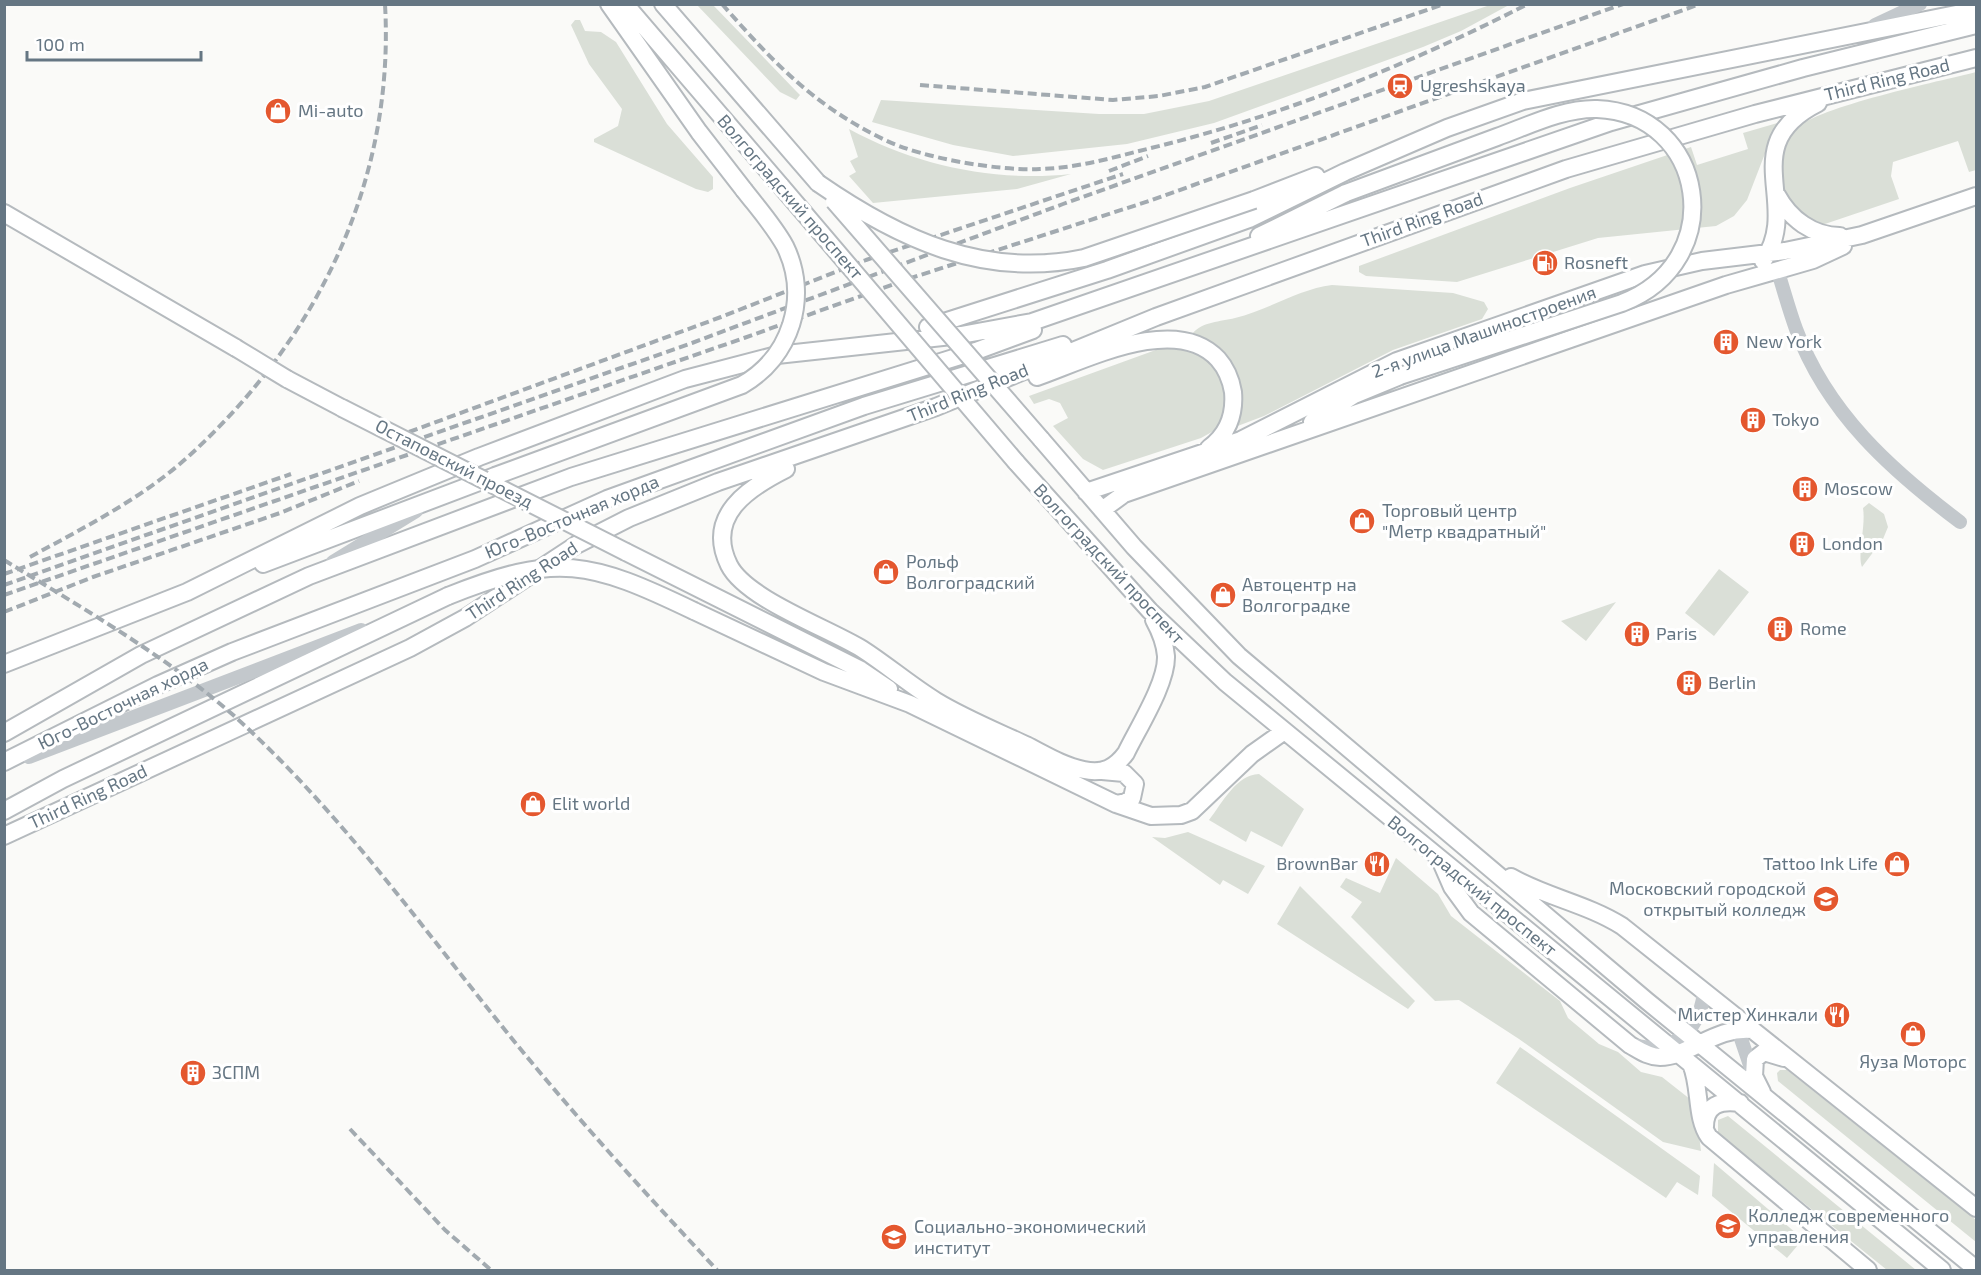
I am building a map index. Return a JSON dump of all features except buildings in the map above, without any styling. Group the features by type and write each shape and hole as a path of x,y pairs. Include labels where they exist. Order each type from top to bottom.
{"main road":[{"path":"187,592 742,385 755,378 775,358 793,321 795,275 779,235 699,132 609,4"},
{"name":"Волгоградский проспект","path":"625,4 1016,462 1150,611 1217,675 1283,732 1942,1270"},
{"name":"Волгоградский проспект","path":"663,4 1086,492 1208,626 1239,656 1693,1038 1977,1269"},
{"path":"811,350 913,332 1107,270 1267,212 1345,172 1447,128 1496,110 1555,93 1976,8"},
{"name":"Third Ring Road","path":"4,664 187,592 360,506 479,457 685,379 749,360 811,350 999,329 1032,322 1111,297 1611,122 1803,68 1977,25"},
{"name":"Third Ring Road","path":"4,836 440,632 576,545 629,518 718,482 840,442 936,407 1156,317 1566,169 1678,135 1977,58"},
{"path":"1726,285 1745,277 1768,254 1778,218 1773,186 1774,154 1788,125 1797,115 1816,104 1855,88"},
{"path":"1207,262 1346,193 1551,118 1596,109 1625,114 1651,127 1679,158 1690,185 1693,215 1686,244 1674,268 1654,288 1622,303 1400,376 1354,395 1286,438 1278,421"},
{"path":"818,183 866,215 938,248 987,262 1062,263 1084,258 1254,200 1428,131 1447,128"},
{"path":"1773,186 1783,205 1808,227 1835,236 1862,235"},
{"name":"2-я улица Машиностроения","path":"1086,492 1241,440 1397,361 1666,267 1768,254 1862,235 1977,196"},
{"name":"Остаповский проезд","path":"4,213 287,379 861,670 910,704"},
{"name":"2-я улица Машиностроения","path":"1102,510 1124,494 1726,285 1778,272 1813,260 1862,235"},
{"path":"1736,257 1744,260 1747,267 1745,277"},
{"name":"Юго-Восточная хорда","path":"4,733 141,655 309,576 572,477 976,351 1111,297"},
{"name":"Юго-Восточная хорда","path":"4,762 36,750 158,685 232,652 475,559 607,499 864,406 1156,317"},
{"path":"936,407 950,406 1142,341 1177,338 1203,346 1214,354 1225,369 1232,387 1233,410 1225,431 1218,441 1199,455"},
{"path":"840,442 756,484 734,504 728,515 724,540 725,554 736,576 763,597 861,649 937,702 1071,767 1124,774 1135,784 1132,798 1116,804"},
{"path":"4,811 63,779 448,596 516,572 571,567 625,579 824,672 910,704 1116,804 1152,816 1181,815 1192,811 1252,754 1283,732"},
{"path":"1102,771 1119,762 1126,753 1163,674 1164,644 1150,611"},
{"path":"4,674 69,639"},
{"path":"1441,860 1452,887 1471,913 1630,1045 1646,1054 1661,1057 1693,1038 1742,1025"},
{"name":"Волгоградский проспект","path":"1481,860 1522,883 1602,913 1977,1208"},
{"path":"1766,1097 1754,1076 1753,1065 1758,1055 1772,1053 1788,1059"},
{"path":"1691,1064 1697,1077 1705,1131 1723,1151 1868,1270"},
{"path":"1705,1131 1706,1116 1714,1104 1740,1103"}],"street":[{"path":"1856,33 1920,4"},
{"path":"1778,272 1796,329 1810,361 1843,414 1892,468 1960,522"},
{"path":"309,576 434,501"},
{"path":"4,766 36,750 231,680 448,596"},
{"path":"1693,1038 1704,992"},
{"path":"1742,1025 1754,1076"}],"shaded area":[{"path":"697,5 713,5 800,95 796,100 780,92"},
{"path":"1490,5 1509,5 1461,31 1423,47 1214,123 1127,144 1013,156 953,145 872,122 881,100 1099,114 1144,114 1209,101"},
{"path":"575,20 580,20 585,31 601,32 616,42 667,124 713,177 713,189 708,192 696,189 594,142 594,139 618,126 622,109 589,64 571,25"},
{"path":"1976,72 1976,170 1969,172 1958,141 1893,162 1891,176 1899,199 1819,226 1803,218 1779,185 1787,142 1796,129 1808,121 1853,104"},
{"path":"1781,122 1771,138 1747,200 1734,216 1716,226 1598,238 1457,282 1366,276 1359,272 1359,266 1570,188 1691,147 1697,165 1748,149 1743,133"},
{"path":"849,129 902,153 957,168 1014,176 1071,174 1017,189 873,203 849,176 856,172 850,161 858,157"},
{"path":"1332,285 1453,293 1484,302 1488,309 1482,319 1393,350 1264,416 1235,427 1228,358 1216,347 1192,334 1206,324 1235,318 1308,291"},
{"path":"1164,347 1197,352 1217,369 1222,381 1224,396 1219,428 1201,438 1103,470 1083,459 1053,426 1068,418 1060,403 1049,399 1034,404 1029,396"},
{"path":"1869,503 1884,514 1888,527 1883,539 1862,567 1860,555 1863,508"},
{"path":"1719,569 1749,592 1714,636 1685,613"},
{"path":"1616,602 1586,641 1561,621"},
{"path":"1259,774 1304,809 1282,847 1251,831 1246,842 1209,820 1237,784 1243,779"},
{"path":"1188,832 1265,866 1248,894 1223,880 1220,885 1152,837 1165,838"},
{"path":"1396,858 1438,894 1451,916 1560,1001 1568,1018 1599,1044 1618,1052 1641,1072 1662,1077 1695,1103 1701,1151 1663,1142 1519,1039 1459,1000 1435,1001 1351,917 1362,902 1340,887 1346,878 1380,893"},
{"path":"1300,886 1415,1001 1408,1009 1277,924"},
{"path":"1520,1047 1700,1176 1698,1195 1677,1182 1666,1198 1496,1083"},
{"path":"1780,1070 1787,1070 1976,1220 1976,1242 1778,1081 1777,1073"},
{"path":"1728,1116 1916,1270 1887,1270 1718,1134 1718,1120"},
{"path":"1714,1163 1803,1239 1787,1258 1712,1196"}],"railway":[{"path":"30,557 133,498 190,455 236,409 276,360 311,307 339,252 361,193 377,132 385,69 385,4"},
{"path":"722,4 777,64 796,81 837,113 860,127 885,140 939,158 1023,169 1068,167 1096,162 1248,121 1391,68 1528,4"},
{"path":"920,85 1113,100 1159,96 1205,87 1444,4"},
{"path":"4,585 692,343 1063,204 1623,4"},
{"path":"4,595 911,278 1149,201 1700,4"},
{"path":"1211,143 1262,125"},
{"path":"1109,171 1148,156"},
{"path":"409,432 721,317 866,260 1123,174"},
{"path":"4,574 291,474"},
{"path":"4,612 93,577 280,513 359,481"},
{"path":"4,560 121,632 178,671 232,714 270,750 306,787 375,866 556,1092 717,1270"},
{"path":"350,1129 445,1230 491,1270"}],"place":[{"name":"Ugreshskaya","path":"1400,86"},
{"name":"Mi-auto","path":"278,111"},
{"name":"Rosneft","path":"1545,263"},
{"name":"New York","path":"1726,342"},
{"name":"Tokyo","path":"1753,420"},
{"name":"Moscow","path":"1805,489"},
{"name":"Торговый центр \"Метр квадратный\"","path":"1362,521"},
{"name":"London","path":"1802,544"},
{"name":"Рольф Волгоградский","path":"886,572"},
{"name":"Автоцентр на Волгоградке","path":"1223,595"},
{"name":"Rome","path":"1780,629"},
{"name":"Paris","path":"1637,634"},
{"name":"Berlin","path":"1689,683"},
{"name":"Elit world","path":"533,804"},
{"name":"BrownBar","path":"1377,864"},
{"name":"Tattoo Ink Life","path":"1897,864"},
{"name":"Московский городской открытый колледж","path":"1826,899"},
{"name":"Мистер Хинкали","path":"1837,1015"},
{"name":"Яуза Моторс","path":"1913,1034"},
{"name":"ЗСПМ","path":"193,1073"},
{"name":"Колледж современного управления","path":"1728,1226"},
{"name":"Социально-экономический институт","path":"894,1237"}]}
